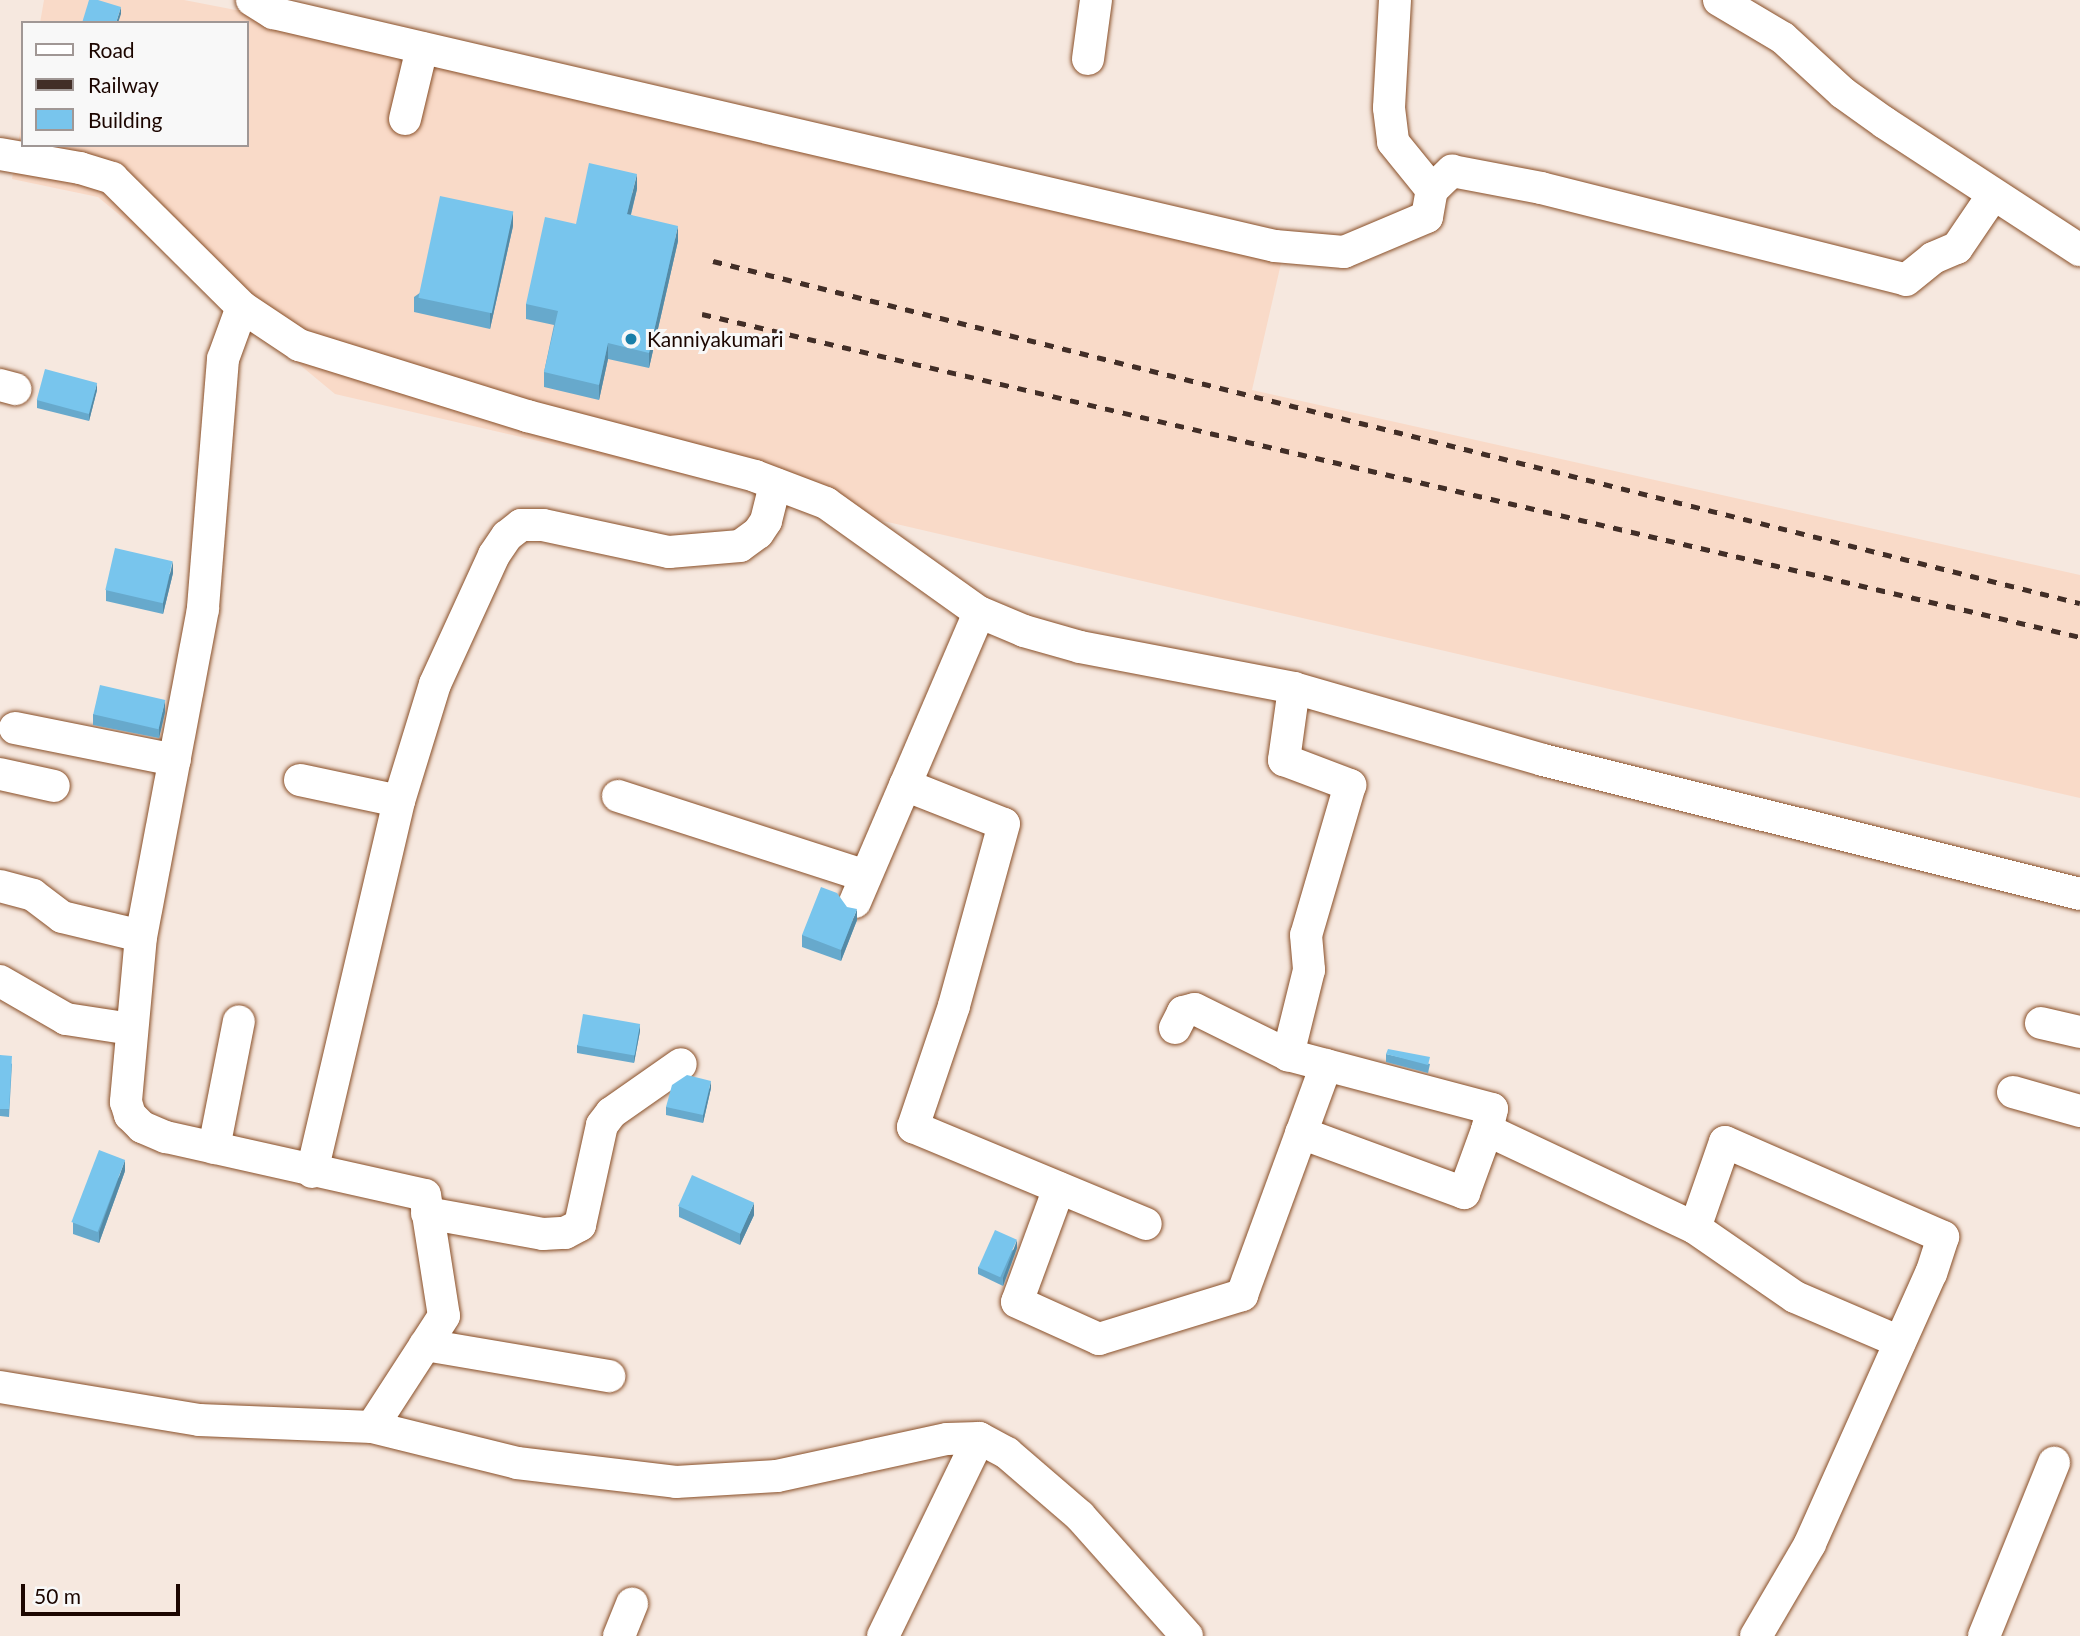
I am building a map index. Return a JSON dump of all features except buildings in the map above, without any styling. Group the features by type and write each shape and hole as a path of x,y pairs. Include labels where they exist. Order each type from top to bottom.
{"street":[{"path":"253,0 273,13 1275,246 1344,252 1427,217 1432,190 1452,171 1541,188 1906,280 1933,258 1957,248 1993,195"},
{"path":"1088,59 1096,0"},
{"path":"1395,0 1389,108 1393,142 1432,190"},
{"path":"1727,1 1783,38 1843,93 1993,195 2080,250"},
{"path":"405,119 422,48"},
{"path":"0,154 80,168 112,178 242,307 299,345 527,416 775,484 826,503 979,612 1080,647 1294,688 1543,760 2080,894"},
{"path":"242,307 223,359 203,609 141,936 126,1068 130,1115 142,1127 214,1148 312,1172 425,1195 444,1316 372,1427"},
{"path":"312,1172 399,801 435,684 494,555 507,536 521,525 543,525 669,552 740,546 758,533 766,521 775,484"},
{"path":"618,796 860,889 979,612"},
{"path":"1289,1055 1309,970 1306,935 1350,785 1284,760 1294,688"},
{"path":"15,728 175,760"},
{"path":"0,774 54,786"},
{"path":"300,780 399,801"},
{"path":"905,785 1004,824 954,1006 913,1126 1146,1224"},
{"path":"0,886 33,895 62,917 141,936"},
{"path":"0,981 66,1019 131,1029"},
{"path":"1175,1028 1183,1012 1195,1009 1289,1055 1492,1110 1464,1194 1301,1133"},
{"path":"214,1148 239,1021"},
{"path":"2041,1023 2080,1032"},
{"path":"428,1213 542,1234 565,1233 580,1225 602,1125 611,1113 681,1064"},
{"path":"1059,1188 1017,1302 1099,1339 1242,1294 1326,1065"},
{"path":"2013,1092 2080,1111"},
{"path":"1487,1130 1695,1228 1795,1297 1900,1342"},
{"path":"1695,1228 1725,1142 1943,1237 1900,1342 1810,1544 1756,1636"},
{"path":"425,1345 609,1377"},
{"path":"0,1387 199,1420 372,1427 517,1463 676,1482 777,1476 947,1439 979,1438 1007,1453 1080,1516 1187,1636"},
{"path":"883,1636 979,1438"},
{"path":"1984,1636 2054,1463"},
{"path":"619,1636 632,1604"}],"shaded area":[{"path":"44,0 184,0 241,11 1282,259 1252,390 2080,575 2080,798 335,394 98,197 12,179 21,127 21,147 248,147 248,21 40,21"}],"railway":[{"path":"713,261 2080,603"},
{"path":"702,314 2080,637"}],"place":[{"name":"Kanniyakumari","path":"631,339"}]}
